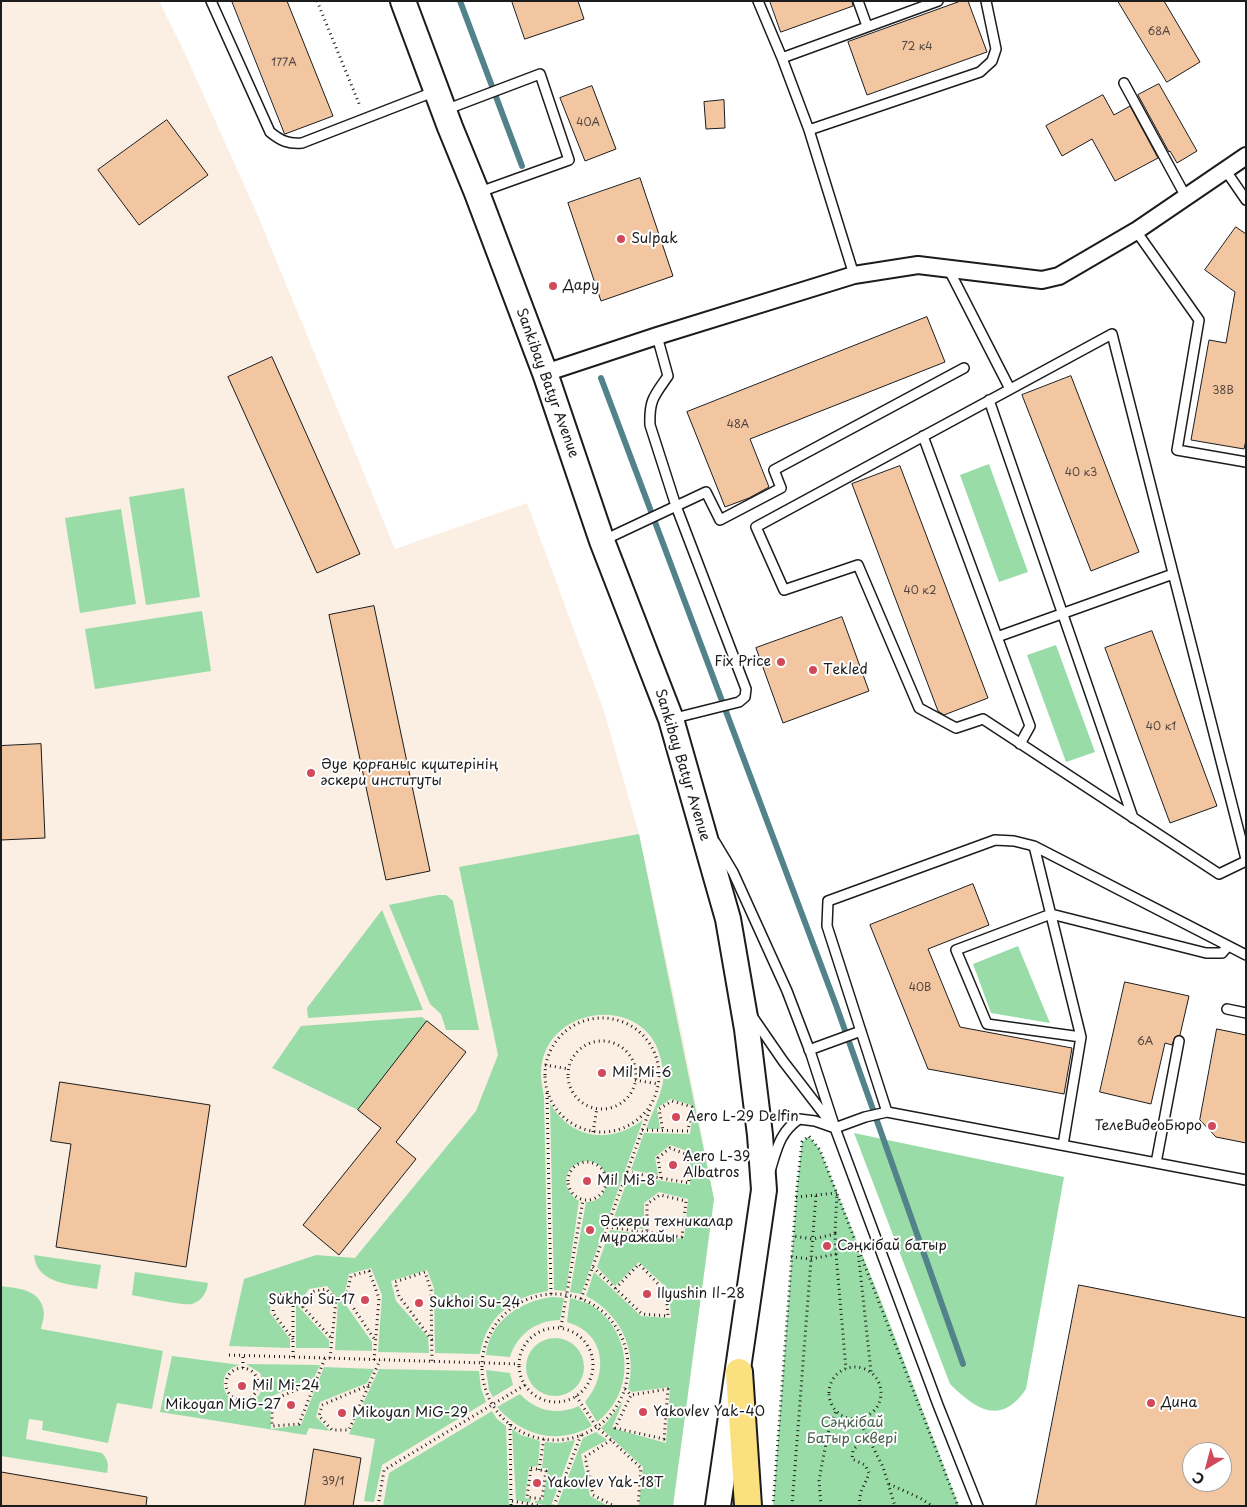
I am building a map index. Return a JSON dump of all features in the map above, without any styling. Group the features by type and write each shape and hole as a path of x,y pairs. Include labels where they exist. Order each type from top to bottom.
{"main road":[{"name":"Sankibay Batyr Avenue","path":"403,1 546,373 602,541 671,720 728,919 742,1002 760,1135 764,1190 718,1506"},
{"path":"739,1372 748,1506"}],"street":[{"path":"546,373 657,336 854,275 918,265 1042,280 1059,276 1136,231 1246,156"}],"lane":[{"path":"211,1 270,132 281,141 291,144 302,143 366,118 440,101 485,95 540,74 569,160 477,193"},
{"path":"758,1 809,130 854,275"},
{"path":"858,1 867,26"},
{"path":"782,58 938,1"},
{"path":"809,130 980,72 992,61 996,49 986,1"},
{"path":"1124,83 1186,197"},
{"path":"1226,171 1246,200"},
{"path":"1136,231 1199,320 1177,450 1246,462"},
{"path":"949,270 1010,389"},
{"path":"1112,334 1246,860 1219,874 983,719 956,728 920,708 858,565 784,590 756,527 1010,389 1112,334"},
{"path":"657,336 668,376 652,398 650,425 676,506 746,689 745,697 734,703 671,720"},
{"path":"602,541 706,492 720,520 781,488 774,470 964,368"},
{"path":"990,400 1133,818"},
{"path":"923,436 1030,726 1020,744"},
{"path":"997,637 1173,574"},
{"path":"698,813 737,880 787,991 835,1128 938,1405 978,1506"},
{"path":"884,1112 827,926 828,902 995,840 1014,841 1034,846 1246,955"},
{"path":"1034,846 1081,1037 1063,1145"},
{"path":"1081,1037 987,1024 956,950 1051,914 1206,953 1222,953 1228,946"},
{"path":"742,1002 835,1128"},
{"path":"1227,1009 1246,1012"},
{"path":"809,1050 859,1032"},
{"path":"1156,1163 1179,1041"},
{"path":"764,1190 779,1143 787,1127 799,1119 835,1128 884,1112 1246,1180"}],"path":[{"path":"317,1 366,118"},
{"path":"581,1299 642,1130 657,1094 660,1074 656,1054 646,1037 631,1025 612,1018 594,1018 576,1023 562,1034 551,1048 545,1065 545,1084 551,1101 562,1116 576,1126 593,1132 613,1132 632,1124 652,1104"},
{"path":"597,1041 608,1041 619,1045 628,1052 634,1063 635,1080 629,1096 620,1104 609,1108 597,1108 587,1105 572,1090 569,1080 569,1069 572,1059 587,1044 597,1041"},
{"path":"545,1065 569,1069"},
{"path":"635,1080 658,1084"},
{"path":"547,1089 551,1294"},
{"path":"642,1130 663,1131 688,1131 692,1107 672,1101 659,1109 663,1131"},
{"path":"593,1132 597,1108"},
{"path":"773,1506 792,1236 802,1142 809,1136 820,1150 958,1506"},
{"path":"627,1172 688,1183 688,1155 670,1148 658,1158 661,1178"},
{"path":"590,1163 601,1168 604,1173 605,1185 600,1195 583,1200 572,1193 568,1180 573,1169 578,1164 590,1163"},
{"path":"796,1197 837,1194"},
{"path":"837,1194 836,1254 846,1369"},
{"path":"607,1227 647,1232 682,1236 686,1202 660,1195 647,1204 647,1232"},
{"path":"792,1506 816,1195"},
{"path":"562,1327 583,1200"},
{"path":"792,1236 813,1239 835,1234"},
{"path":"857,1245 871,1372"},
{"path":"790,1257 811,1259 836,1254"},
{"path":"592,1267 615,1289 642,1314 668,1316 666,1292 639,1264 615,1289"},
{"path":"374,1360 379,1298 369,1271 352,1276 346,1297 375,1340"},
{"path":"432,1340 399,1296 395,1282 425,1272 430,1290 432,1340 432,1362"},
{"path":"330,1358 332,1339 336,1300 326,1289 311,1292 303,1307 332,1339"},
{"path":"293,1339 273,1313 274,1298 284,1293 293,1306 293,1339 293,1357"},
{"path":"543,1294 568,1295 590,1302 608,1316 621,1336 628,1358 625,1389 619,1403 604,1421 581,1435 562,1440 538,1438 510,1423 497,1410 485,1388 482,1363 487,1340 500,1318 519,1303 543,1294"},
{"path":"562,1327 582,1338 589,1347 593,1358 593,1370 590,1381 576,1396 563,1402 552,1402 539,1398 528,1390 521,1380 518,1364 525,1342 534,1334 546,1328 562,1327"},
{"path":"230,1355 518,1364"},
{"path":"243,1356 243,1368"},
{"path":"316,1382 272,1400 272,1426 299,1424 316,1382 325,1358"},
{"path":"369,1385 322,1405 318,1416 332,1430 349,1430 369,1385 380,1360"},
{"path":"854,1367 863,1368 871,1372 877,1379 881,1396 874,1412 859,1420 842,1416 831,1404 829,1387 832,1379 838,1373 854,1367"},
{"path":"243,1368 251,1370 255,1374 259,1384 256,1394 242,1401 232,1397 226,1388 226,1382 231,1373 243,1368"},
{"path":"378,1506 384,1470 525,1385"},
{"path":"625,1389 631,1396"},
{"path":"668,1389 664,1439 615,1428 631,1396 668,1389"},
{"path":"576,1396 596,1426 641,1468 638,1506"},
{"path":"821,1506 819,1480 828,1433 836,1411"},
{"path":"859,1420 883,1466 895,1506"},
{"path":"510,1423 511,1506"},
{"path":"554,1506 581,1435"},
{"path":"860,1506 858,1496 867,1482 869,1473 865,1465 852,1459 853,1450 866,1435"},
{"path":"539,1470 544,1438"},
{"path":"611,1440 585,1457 593,1495 614,1506"},
{"path":"531,1468 539,1470 546,1471 542,1499 527,1497 531,1468"},
{"path":"889,1484 920,1498 932,1506"},
{"path":"533,1504 534,1498"},
{"path":"512,1501 542,1506"}],"shaded area":[{"name":"Әуе қорғаныс күштерінің әскери институты","path":"1,1 159,1 183,49 258,216 395,549 527,503 604,711 639,834 683,1037 714,1199 673,1506 1,1506"}],"green space":[{"path":"989,464 1028,572 999,582 960,475"},
{"path":"184,488 200,597 146,605 129,497"},
{"path":"121,509 136,604 80,613 65,518"},
{"path":"202,611 211,671 95,689 85,629"},
{"path":"1056,645 1095,752 1066,762 1027,655"},
{"path":"639,834 714,1199 673,1506 639,1506 643,1467 601,1428 623,1401 612,1428 666,1443 670,1387 632,1392 628,1389 631,1361 624,1335 609,1313 586,1296 594,1272 641,1316 671,1318 669,1290 639,1262 615,1286 597,1267 610,1230 684,1239 688,1199 659,1192 644,1203 644,1229 611,1225 629,1176 690,1185 690,1152 670,1145 655,1157 658,1175 631,1170 644,1133 690,1134 694,1106 671,1099 657,1108 660,1129 646,1129 662,1087 664,1077 661,1060 652,1038 636,1023 617,1016 596,1015 575,1021 558,1033 546,1051 541,1074 544,1097 548,1291 523,1298 503,1311 488,1330 480,1354 435,1353 434,1288 427,1270 391,1281 396,1301 428,1337 429,1353 378,1352 382,1295 371,1268 349,1274 343,1301 372,1342 372,1351 335,1350 338,1300 327,1286 309,1289 298,1306 329,1340 329,1348 296,1348 296,1303 286,1291 271,1295 270,1313 290,1339 290,1348 229,1346 244,1279 316,1255 355,1258 476,1111 498,1055 459,867"},
{"path":"446,895 453,901 479,1030 446,1030 441,1014 430,1004 389,905"},
{"path":"382,910 423,1010 308,1018 307,1008"},
{"path":"1018,946 1050,1023 991,1013 973,964"},
{"path":"422,1017 427,1021 358,1110 272,1068 301,1026"},
{"path":"550,1104 559,1116 570,1125 581,1131 593,1134 618,1133 643,1120 581,1294 570,1292 586,1202 602,1196 605,1189 605,1173 594,1162 585,1161 571,1168 566,1177 569,1191 579,1201 566,1291 554,1290"},
{"path":"854,1133 1064,1177 1026,1389 1017,1400 1007,1407 998,1411 979,1407 969,1401 950,1384"},
{"name":"Сәңкібай Батыр сквері","path":"809,1136 820,1150 883,1306 959,1506 773,1506 797,1187 802,1142"},
{"path":"34,1255 101,1265 97,1289 58,1282 49,1278 42,1273"},
{"path":"135,1272 208,1283 205,1293 196,1303 180,1304 132,1295"},
{"path":"1,1286 28,1292 39,1299 44,1313 41,1329 163,1351 152,1409 117,1403 108,1443 42,1430 43,1421 29,1419 26,1439 102,1453 108,1462 107,1473 1,1456"},
{"path":"553,1297 564,1298 560,1320 543,1323 529,1330 513,1349 510,1357 486,1355 488,1343 493,1332 509,1314 530,1303"},
{"path":"570,1298 589,1304 604,1315 614,1329 621,1344 624,1378 619,1394 610,1409 597,1422 585,1402 593,1391 598,1379 600,1356 590,1335 580,1327 567,1322"},
{"path":"549,1338 561,1338 576,1346 584,1361 584,1373 576,1388 561,1396 549,1396 534,1388 526,1373 526,1361 534,1346"},
{"path":"172,1356 240,1365 227,1372 224,1380 225,1390 229,1398 237,1402 253,1400 260,1394 262,1385 260,1373 246,1364 320,1365 314,1378 270,1397 271,1429 301,1425 324,1367 374,1369 367,1383 320,1402 316,1417 330,1431 309,1428 306,1435 160,1412"},
{"path":"379,1369 479,1371 481,1388 486,1402 382,1465 374,1502 364,1501 375,1439 349,1434"},
{"path":"486,1370 510,1373 513,1385 493,1397 489,1390"},
{"path":"520,1394 526,1400 547,1410 563,1411 579,1406 592,1426 579,1432 554,1436 541,1435 530,1431 507,1417 497,1407"},
{"path":"492,1411 497,1419 506,1426 509,1506 383,1506 389,1473"},
{"path":"512,1429 521,1435 540,1441 538,1466 529,1467 525,1498 531,1499 530,1503 516,1500"},
{"path":"596,1432 607,1440 581,1454 590,1496 608,1506 557,1506 583,1438"},
{"path":"575,1440 551,1506 535,1503 535,1501 543,1500 548,1468 542,1468 545,1442 559,1443"}],"building":[{"path":"232,1 287,1 333,116 285,134"},
{"path":"512,1 578,1 584,19 525,39"},
{"path":"770,1 852,1 853,6 781,32"},
{"path":"961,1 968,1 987,52 867,95 848,42"},
{"path":"1118,1 1164,1 1200,62 1167,82"},
{"path":"1159,84 1197,151 1177,163 1138,95"},
{"path":"592,86 616,149 585,161 560,98"},
{"path":"1103,95 1114,115 1130,106 1158,158 1115,181 1092,139 1062,156 1046,126"},
{"path":"724,100 725,128 706,129 704,102"},
{"path":"167,120 208,175 139,225 98,170"},
{"name":"Sulpak","path":"640,178 673,276 601,301 568,203"},
{"path":"1236,227 1246,234 1246,440 1244,449 1191,440 1209,340 1226,343 1235,292 1205,270"},
{"path":"927,317 945,362 750,439 769,487 749,498 725,507 687,412"},
{"path":"272,357 360,554 317,573 228,377"},
{"path":"1071,376 1139,552 1091,571 1022,395"},
{"path":"900,466 988,698 944,715 938,711 852,484"},
{"path":"374,606 430,871 386,880 329,615"},
{"name":"Тekled","path":"842,617 869,691 783,723 756,648"},
{"path":"1152,631 1217,806 1170,823 1105,648"},
{"path":"41,744 45,838 1,840 1,746"},
{"path":"973,884 989,925 928,949 960,1027 1072,1048 1064,1094 928,1069 870,925"},
{"path":"1125,982 1189,996 1180,1035 1175,1037 1172,1045 1165,1043 1151,1104 1100,1092"},
{"path":"427,1021 466,1052 396,1142 416,1159 339,1255 303,1225 381,1128 358,1110"},
{"path":"1217,1029 1246,1035 1246,1143 1216,1137 1200,1120"},
{"path":"60,1082 210,1105 186,1267 56,1247 71,1144 51,1141"},
{"name":"Дина","path":"1079,1285 1246,1318 1246,1506 1036,1506"},
{"path":"314,1449 361,1458 353,1506 305,1506"},
{"path":"1,1472 147,1497 146,1506 1,1506"}],"waterway":[{"path":"460,1 522,166"},
{"path":"601,378 836,1005 963,1364"}],"place":[{"name":"Sulpak","path":"621,239"},
{"name":"Дару","path":"553,286"},
{"name":"Fix Price","path":"781,662"},
{"name":"Тekled","path":"813,670"},
{"name":"Әуе қорғаныс күштерінің әскери институты","path":"311,773"},
{"name":"Mil Mi-6","path":"602,1073"},
{"name":"Aero L-29 Delfin","path":"676,1117"},
{"name":"ТелеВидеоБюро","path":"1212,1126"},
{"name":"Aero L-39 Albatros","path":"673,1165"},
{"name":"Mil Mi-8","path":"587,1181"},
{"name":"Әскери техникалар мұражайы","path":"590,1230"},
{"name":"Сәңкібай батыр","path":"827,1246"},
{"name":"Ilyushin Il-28","path":"647,1294"},
{"name":"Sukhoi Su-17","path":"365,1300"},
{"name":"Sukhoi Su-24","path":"419,1303"},
{"name":"Mil Mi-24","path":"242,1386"},
{"name":"Дина","path":"1151,1403"},
{"name":"Mikoyan MiG-27","path":"291,1405"},
{"name":"Yakovlev Yak-40","path":"643,1412"},
{"name":"Mikoyan MiG-29","path":"342,1413"},
{"name":"Yakovlev Yak-18T","path":"537,1483"}]}
